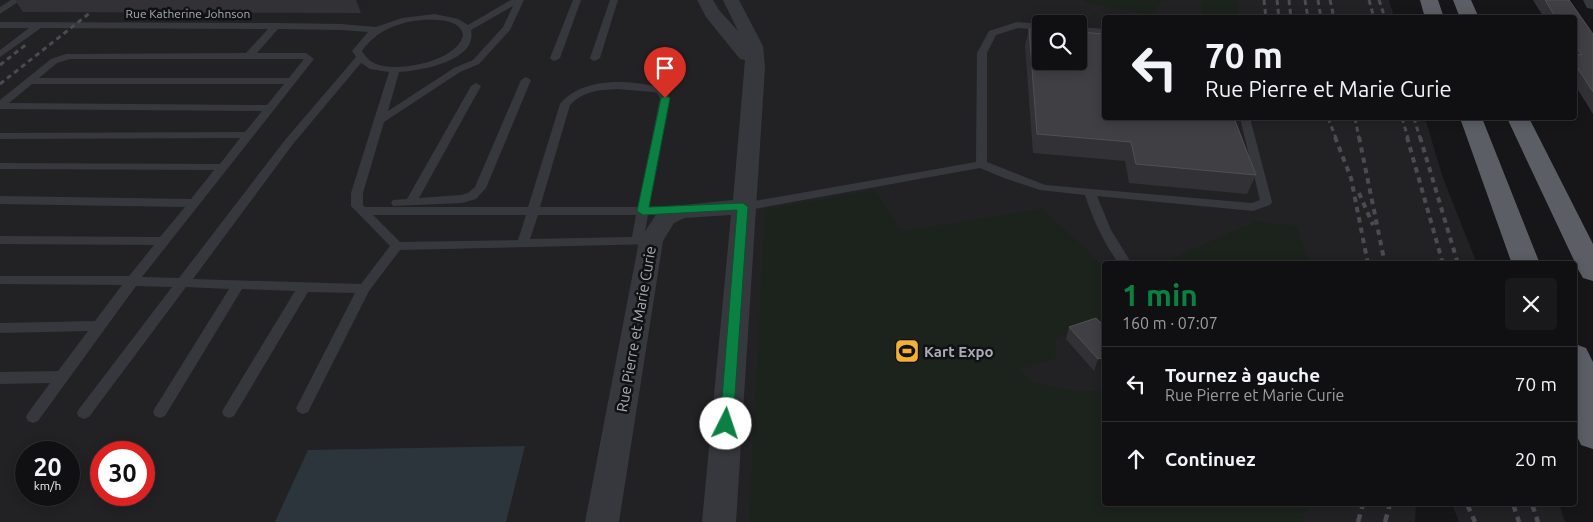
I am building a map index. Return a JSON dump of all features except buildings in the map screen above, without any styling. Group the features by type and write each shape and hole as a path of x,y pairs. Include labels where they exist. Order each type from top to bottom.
{"highway":[{"path":"1429,0 1434,15"},
{"path":"1462,0 1469,15"},
{"path":"1472,120 1484,157 1525,261"},
{"path":"1519,120 1593,271"},
{"path":"1484,157 1532,261"},
{"path":"1577,360 1593,396"},
{"path":"1577,394 1593,436"}],"street":[{"path":"705,0 708,8 735,37 754,68"},
{"path":"719,522 754,68 754,46 731,0"},
{"path":"680,211 743,207"},
{"name":"Rue Pierre et Marie Curie","path":"602,522 644,241 665,218 680,211"}],"lane":[{"path":"0,10 17,0"},
{"path":"467,29 519,0"},
{"path":"380,120 457,70 476,62 507,28 519,0"},
{"path":"555,58 577,0"},
{"path":"595,58 614,0"},
{"path":"435,17 459,22 467,29 469,34 467,42 452,56 428,65 395,70 370,66 360,59 358,51 364,39 375,30 401,21 435,17"},
{"name":"Rue Katherine Johnson","path":"0,25 341,26 375,30"},
{"path":"2,51 39,25"},
{"path":"981,164 982,53 992,33 1017,25 1032,26"},
{"path":"249,56 276,26"},
{"path":"1087,31 1102,32"},
{"path":"0,105 54,60 69,56 309,57 250,135 132,281 33,417"},
{"path":"452,56 476,62"},
{"path":"84,413 289,142 360,59"},
{"path":"395,70 357,193 360,208 397,246 523,244 644,241 643,211 665,98 661,91 652,87 591,88 573,96 564,104 523,244"},
{"path":"360,208 462,199 472,196 480,188 526,80"},
{"path":"29,81 292,81"},
{"path":"411,202 476,86"},
{"path":"0,105 271,108"},
{"path":"743,207 981,164 1008,176 1044,188 1253,206 1266,202 1246,120"},
{"path":"0,136 250,135"},
{"path":"0,166 223,167"},
{"path":"1090,192 1096,213 1124,261"},
{"path":"0,200 194,203"},
{"path":"360,208 680,211"},
{"path":"0,240 164,241"},
{"path":"303,408 364,289 397,246"},
{"path":"0,280 132,281 364,289"},
{"path":"160,412 238,285"},
{"path":"228,412 304,287"},
{"path":"0,328 99,326"},
{"path":"0,378 62,377"}],"shaded area":[{"path":"0,0 1389,0 1393,15 1102,15 1102,120 1426,120 1443,178 1476,261 1102,261 1102,506 1416,506 1415,522 0,522"},
{"path":"1084,0 1162,0 1153,15 1087,3"},
{"path":"1201,0 1238,0 1239,15 1202,15"},
{"name":"Kart Expo","path":"875,190 902,231 1042,209 1102,266 1102,342 1071,337 1067,334 1056,338 1055,359 1019,369 1027,378 1053,387 1088,391 1102,390 1102,506 1308,506 1302,522 749,522 765,210"},
{"path":"1256,221 1296,226 1309,261 1167,261"},
{"path":"525,446 506,522 275,522 308,450"},
{"path":"1453,506 1560,506 1565,522 1459,522"}],"railway":[{"path":"1264,0 1266,15"},
{"path":"1277,0 1279,15"},
{"path":"1289,0 1291,15"},
{"path":"1305,0 1308,15"},
{"path":"1318,0 1320,15"},
{"path":"1330,0 1333,15"},
{"path":"1369,0 1373,15"},
{"path":"1379,0 1384,15"},
{"path":"0,84 91,12"},
{"path":"0,65 28,43"},
{"path":"1329,120 1336,138"},
{"path":"1355,120 1359,138"},
{"path":"1403,120 1408,138"},
{"path":"1415,120 1420,138"},
{"path":"1335,137 1351,178 1367,261"},
{"path":"1359,137 1384,261"},
{"path":"1407,137 1442,261"},
{"path":"1420,137 1457,261"},
{"path":"1359,193 1373,225"},
{"path":"1358,522 1362,506"},
{"path":"1385,522 1389,506"},
{"path":"1468,506 1475,522"},
{"path":"1514,506 1519,522"},
{"path":"1533,506 1538,522"}],"place":[{"name":"Kart Expo","path":"907,351"}],"route":[{"path":"665,98 643,211 743,207 726,424"}]}
